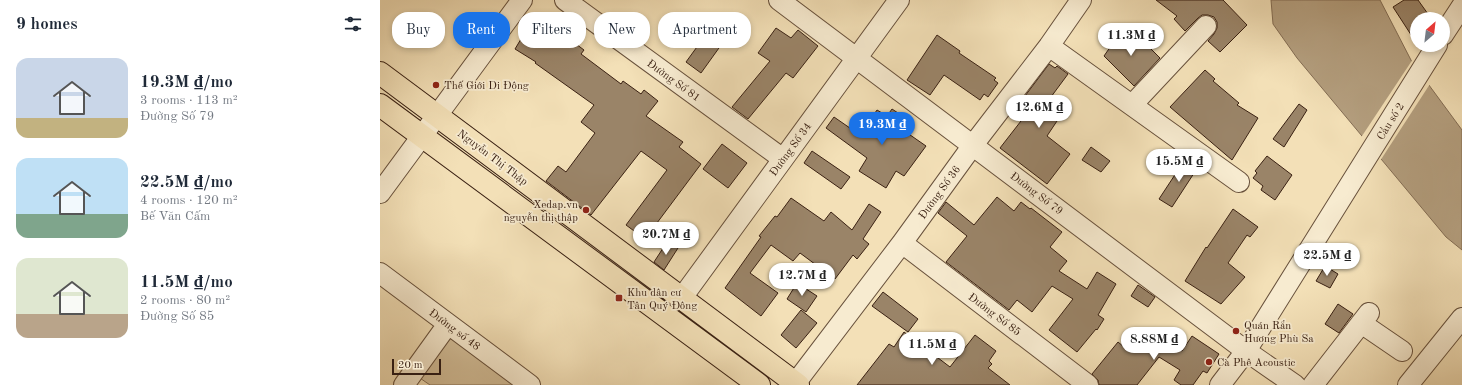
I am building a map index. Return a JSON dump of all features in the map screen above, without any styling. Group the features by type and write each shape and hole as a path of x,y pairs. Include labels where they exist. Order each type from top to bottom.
{"main road":[{"name":"Nguyễn Thị Thập","path":"380,73 796,384"},
{"path":"380,105 759,385"}],"street":[{"path":"380,193 522,0"},
{"name":"Đường Số 81","path":"565,0 783,159"},
{"name":"Đường Số 79","path":"779,0 1246,351 1295,385"},
{"name":"Đường Số 34","path":"681,299 899,0"},
{"name":"Đường Số 36","path":"796,384 902,243 973,145 1049,46 1074,3"},
{"path":"1450,24 1462,6"},
{"path":"1132,105 1206,26"},
{"path":"1049,46 1240,182"},
{"name":"Cầu số 2","path":"1220,385 1246,351 1433,52"},
{"name":"Đường Số 85","path":"902,243 1088,385"},
{"name":"Đường số 48","path":"380,273 530,385"},
{"path":"1313,385 1365,318 1402,351"},
{"path":"1408,385 1462,318"},
{"path":"410,383 448,324"}],"shaded area":[{"path":"1271,0 1380,0 1412,62 1462,130 1462,250 1446,237 1297,58 1273,24"},
{"path":"450,331 520,385 430,385 417,376"}],"pier":[{"path":"1413,59 1430,84 1380,161 1360,139"}],"building":[{"path":"1156,0 1223,0 1247,25 1220,52 1208,41 1217,28 1217,22 1214,17 1202,15 1185,31 1174,19 1177,16"},
{"path":"1404,0 1418,0 1427,12 1410,12 1410,33 1393,7"},
{"path":"776,28 791,38 798,30 818,46 793,78 786,73 748,119 732,107 770,61 758,53"},
{"path":"1122,30 1145,46 1147,45 1160,58 1134,86 1104,56"},
{"path":"937,35 960,51 959,53 996,78 994,80 998,83 988,97 984,94 980,100 944,75 930,95 907,80"},
{"path":"518,44 518,48 581,48 584,50 581,54 621,84 623,81 641,94 644,90 658,101 646,116 683,142 679,147 701,164 645,239 626,225 667,170 641,151 591,215 546,181 558,166 566,172 595,133 581,122 594,105 535,63 536,62 515,49"},
{"path":"696,48 719,48 701,73 686,62"},
{"path":"1049,64 1055,68 1057,66 1068,74 1048,101 1063,112 1047,136 1070,154 1047,184 1000,148 1035,103 1025,96"},
{"path":"1205,70 1215,79 1213,81 1239,103 1237,105 1258,118 1232,160 1170,107"},
{"path":"1299,104 1307,110 1284,147 1273,139"},
{"path":"892,109 910,121 903,130 926,146 904,176 896,171 886,188 859,171 867,158 826,128 834,117 860,135 877,110 887,116"},
{"path":"722,144 747,163 728,188 703,169"},
{"path":"1091,147 1110,161 1101,172 1082,160"},
{"path":"812,151 850,177 841,189 804,163"},
{"path":"1267,156 1292,175 1275,200 1261,190 1263,186 1253,178 1257,173 1255,171"},
{"path":"1186,158 1198,167 1172,207 1159,199"},
{"path":"997,197 1014,211 1021,202 1062,232 1050,247 1067,261 1059,271 1087,289 1097,272 1116,284 1098,315 1104,319 1097,330 1096,329 1077,352 1049,330 1073,299 1052,286 1032,312 1017,300 1009,310 946,262 967,236 938,213 946,202 974,225"},
{"path":"791,198 824,221 831,212 852,230 869,204 881,212 863,239 869,244 857,259 853,255 835,279 800,253 793,261 771,245 750,273 778,293 761,316 725,288 761,237 759,236 775,216 777,217"},
{"path":"1233,209 1258,227 1250,237 1247,235 1228,263 1245,277 1221,304 1185,281 1206,247 1207,248"},
{"path":"667,242 678,248 664,270 654,262"},
{"path":"1325,266 1338,274 1330,288 1316,281"},
{"path":"797,283 817,296 806,312 787,299"},
{"path":"1138,285 1155,297 1148,307 1131,296"},
{"path":"883,292 918,319 908,332 872,306"},
{"path":"1338,304 1353,314 1339,333 1325,324"},
{"path":"801,310 817,323 796,348 781,335"},
{"path":"1145,329 1169,346 1170,343 1182,351 1192,336 1219,354 1207,373 1203,371 1193,385 1181,385 1174,380 1180,370 1159,357 1137,385 1099,385 1098,380 1092,374 1118,342 1130,352"},
{"path":"904,332 950,367 975,335 996,351 989,361 992,364 988,368 1010,385 857,385 889,344 894,347"}],"place":[{"name":"Thế Giới Di Động","path":"436,85"},
{"name":"Xedap.vn nguyễn thị thập","path":"586,210"},
{"name":"Khu dân cư Tân Quý Đông","path":"619,298"},
{"name":"Quán Rắn Hương Phù Sa","path":"1236,331"},
{"name":"Cà Phê Acoustic","path":"1209,362"}]}
